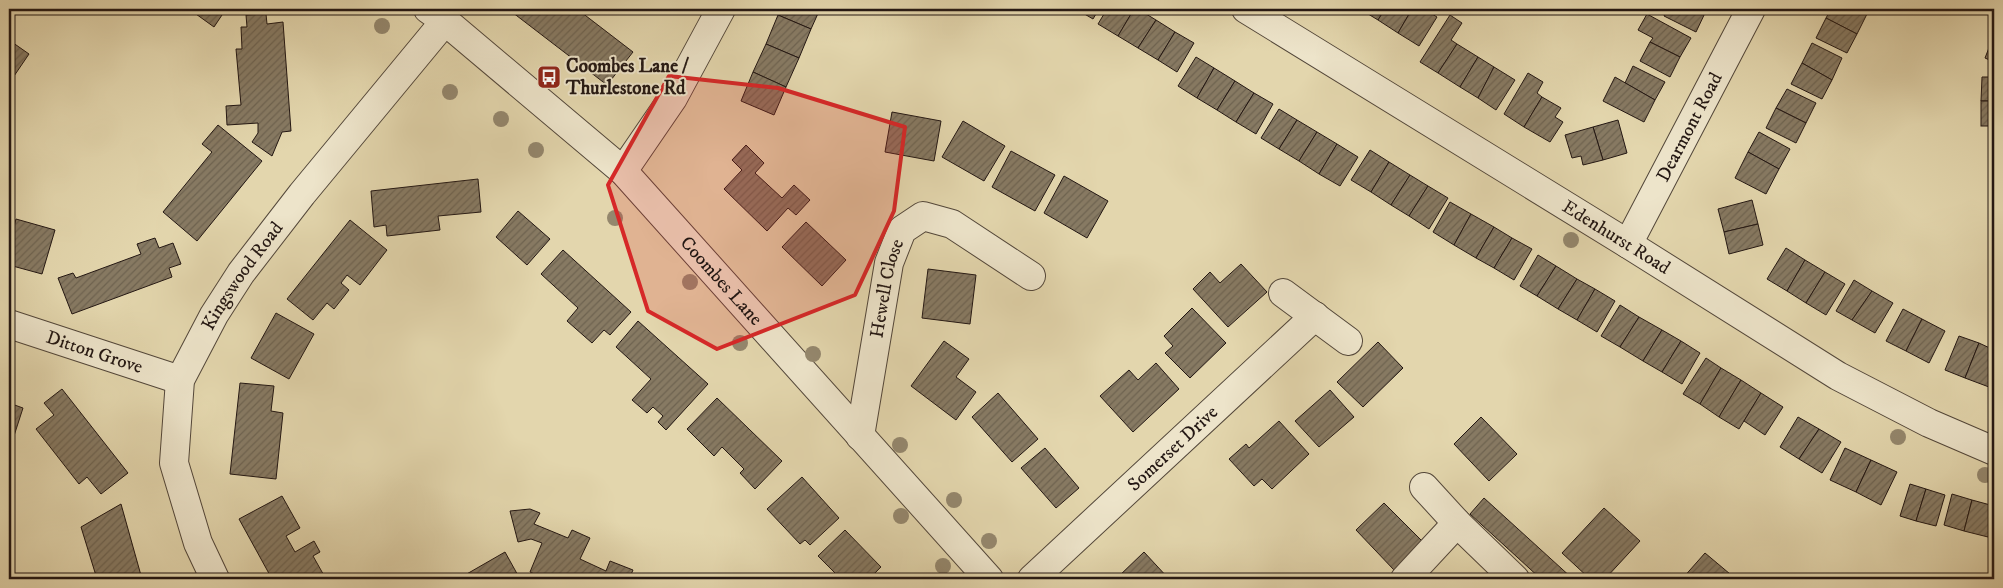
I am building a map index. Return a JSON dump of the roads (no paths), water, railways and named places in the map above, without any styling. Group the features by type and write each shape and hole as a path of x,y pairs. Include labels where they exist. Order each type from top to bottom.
{"street":[{"path":"623,171 673,98 722,9"},
{"name":"Edenhurst Road","path":"1246,9 1628,244 1838,376 1929,422 1994,451"},
{"name":"Dearmont Road","path":"1628,244 1751,9"},
{"name":"Coombes Lane","path":"436,15 623,171 989,579"},
{"name":"Kingswood Road","path":"215,579 198,543 174,463 180,380 214,315 242,273 436,15"},
{"name":"Hewell Close","path":"860,436 889,263 902,230 923,216 952,224 1031,276"},
{"path":"1283,293 1348,341"},
{"name":"Somerset Drive","path":"1032,579 1315,316"},
{"name":"Ditton Grove","path":"9,324 180,380"},
{"path":"1424,487 1457,523 1514,579"},
{"path":"1405,579 1457,523"}],"place":[{"name":"Coombes Lane / Thurlestone Rd","path":"549,77"}]}
